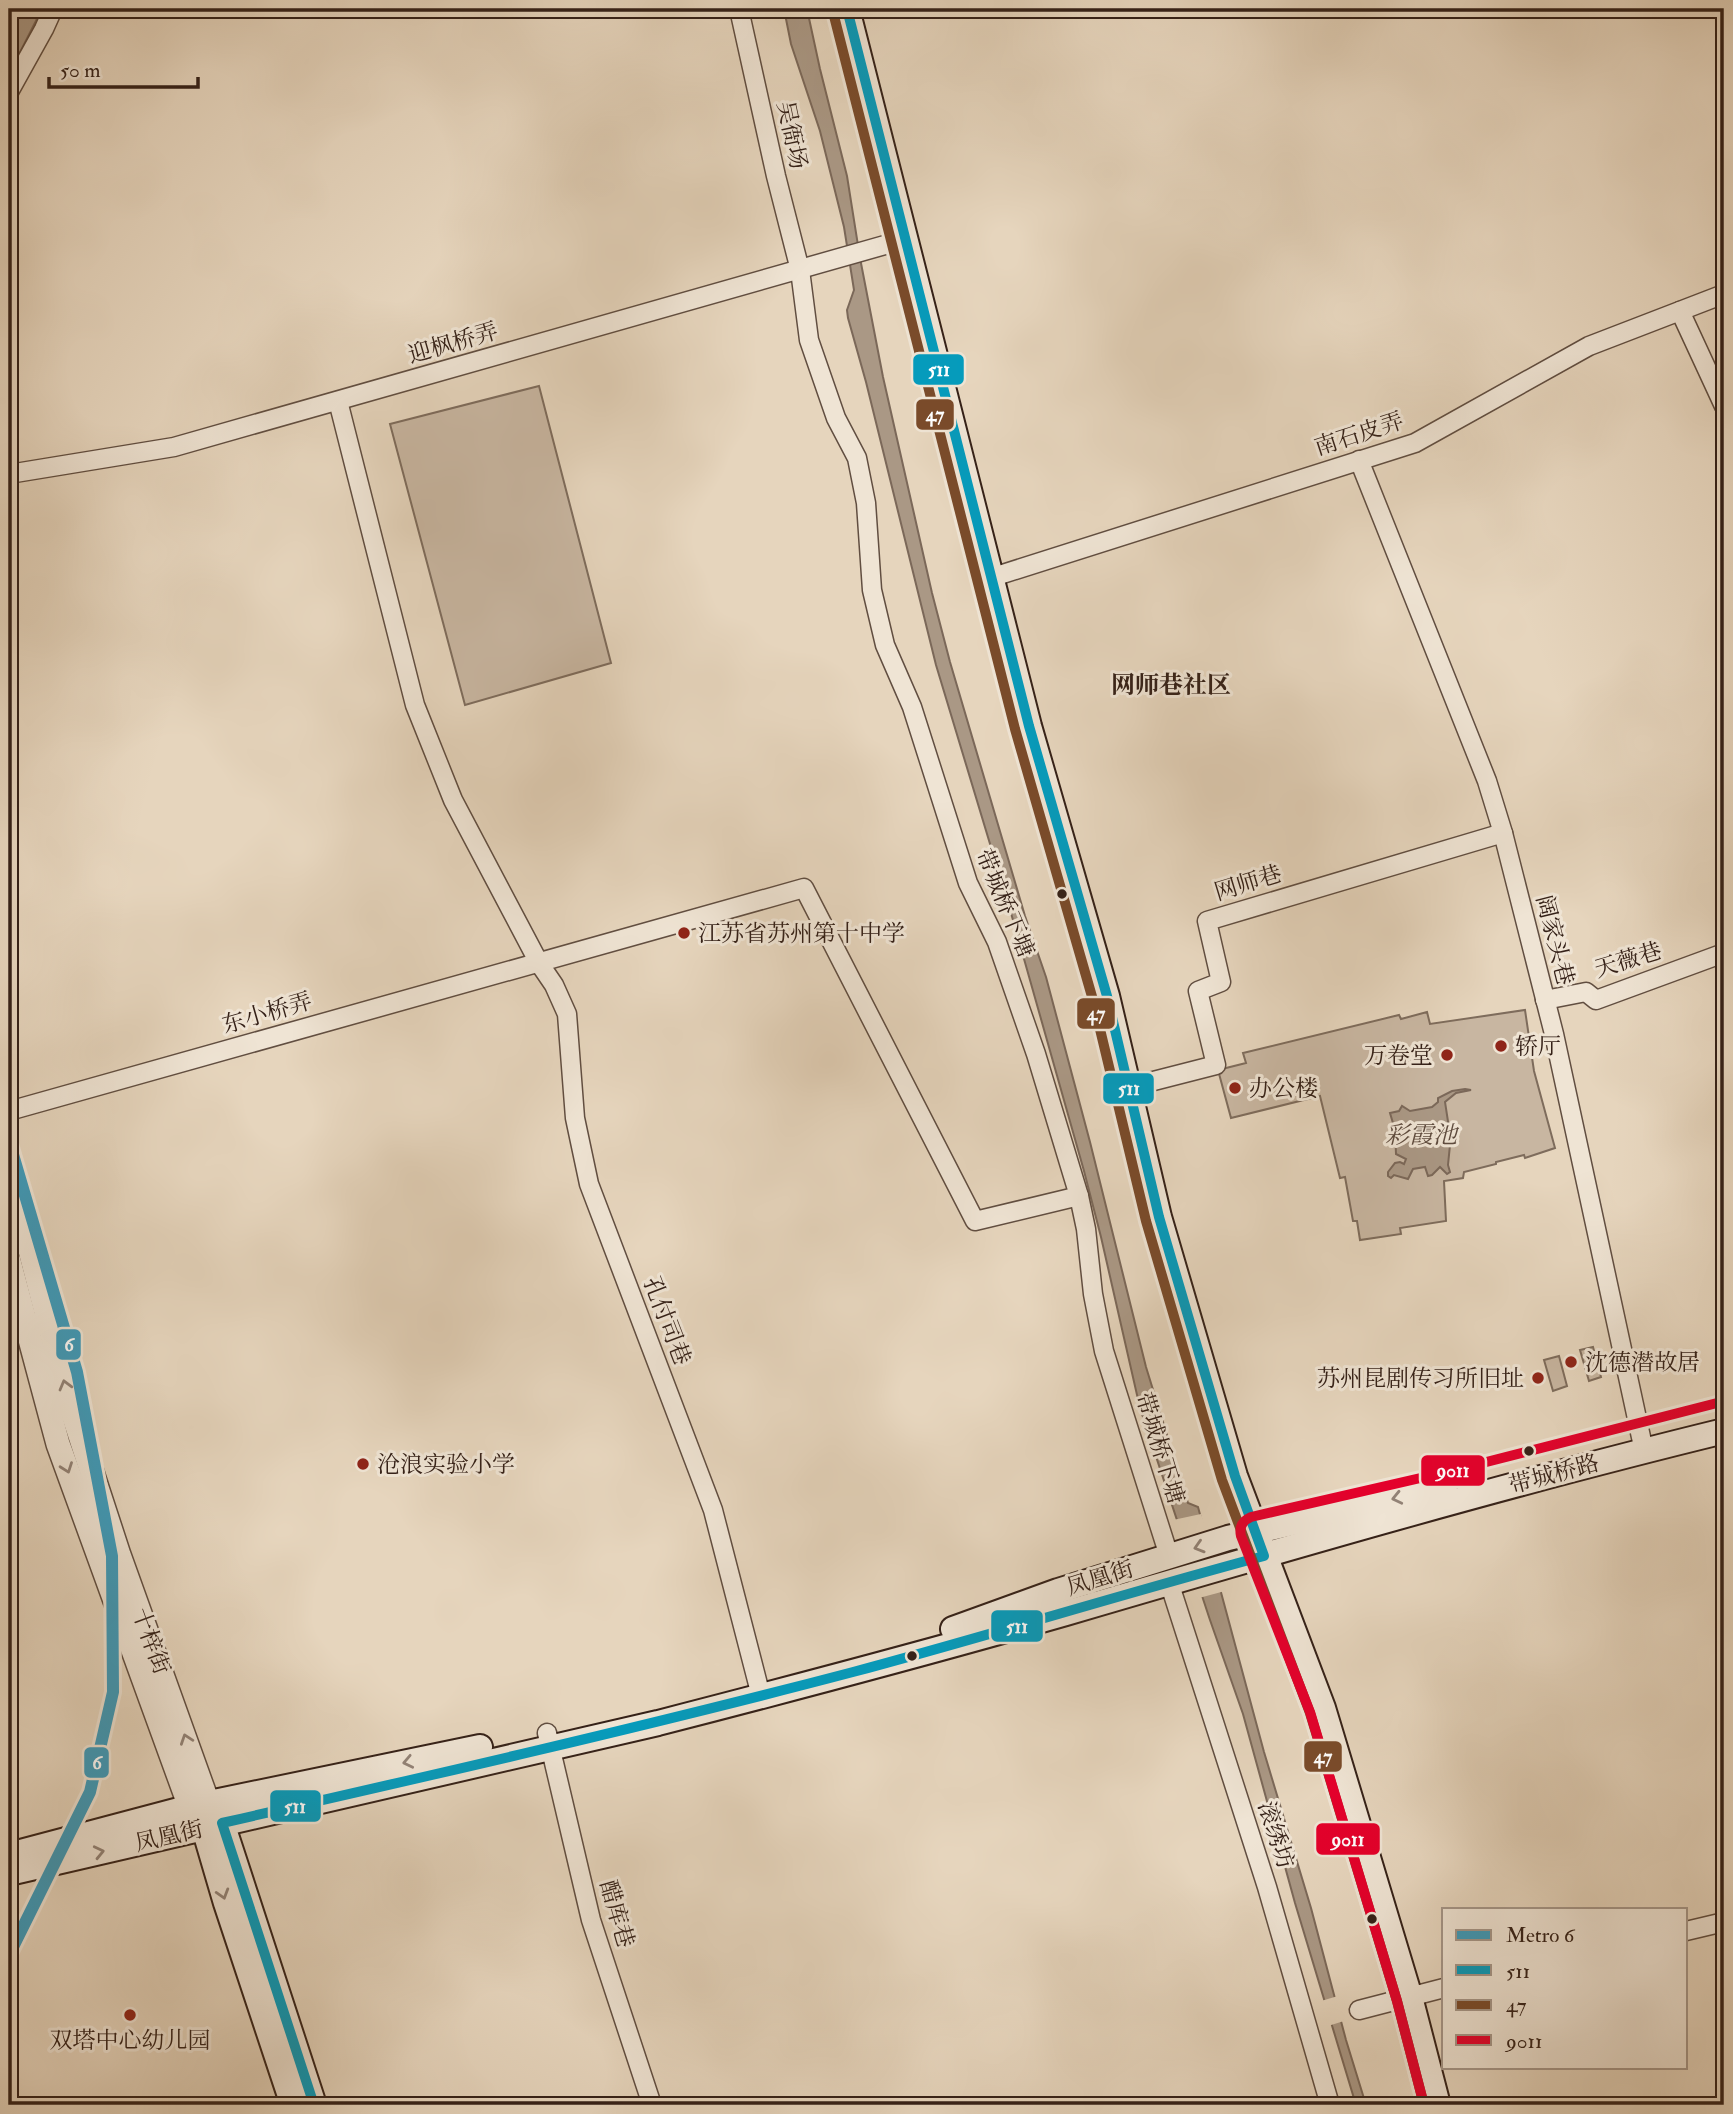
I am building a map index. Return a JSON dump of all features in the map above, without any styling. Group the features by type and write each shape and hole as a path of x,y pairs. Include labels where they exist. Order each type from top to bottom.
{"main road":[{"path":"847,9 990,578 1029,726 1086,918 1130,1087 1159,1217 1234,1476 1323,1708 1410,1997 1438,2105"},
{"name":"带城桥路","path":"1264,1556 1642,1444 1724,1416"},
{"name":"带城桥路","path":"1254,1531 1642,1444 1724,1431"},
{"name":"凤凰街","path":"759,1689 956,1628 1058,1591 1254,1531"},
{"name":"凤凰街","path":"9,1855 549,1741 1040,1620 1264,1556"},
{"name":"凤凰街","path":"9,1873 206,1815"},
{"name":"十梓街","path":"206,1815 226,1903 293,2105"},
{"name":"十梓街","path":"206,1815 314,2105"}],"street":[{"path":"9,92 53,9"},
{"name":"吴衙场","path":"739,9 800,271"},
{"name":"迎枫桥弄","path":"9,474 174,447 906,239"},
{"name":"带城桥下塘","path":"800,271 810,340 836,418 857,458 866,503 872,590 885,645 912,707 968,883 997,942 1036,1054 1079,1196 1104,1351 1169,1556"},
{"name":"南石皮弄","path":"990,578 1415,443 1589,346 1724,295"},
{"path":"1680,312 1724,406"},
{"name":"孔付司巷","path":"338,401 415,705 453,800 539,963 554,985 567,1014 575,1118 589,1184 713,1510 759,1689"},
{"name":"阔家头巷","path":"1359,460 1487,780 1503,833 1545,1000 1642,1444"},
{"name":"网师巷","path":"1130,1087 1216,1065 1198,991 1221,982 1207,921 1503,833"},
{"name":"东小桥弄","path":"9,1111 804,888 975,1221 1079,1196"},
{"name":"天薇巷","path":"1545,1000 1586,992 1596,1000 1724,953"},
{"name":"十梓街","path":"9,1169 28,1328"},
{"name":"十梓街","path":"9,1261 58,1444 206,1815"},
{"name":"滚绣坊","path":"1169,1581 1267,1887 1329,2105"},
{"name":"醋库巷","path":"549,1741 591,1920 652,2105"},
{"path":"1688,1931 1724,1922"},
{"path":"1359,2010 1442,1989"}],"shaded area":[{"path":"539,386 611,663 465,705 390,424"},
{"path":"1525,1010 1534,1071 1555,1148 1525,1158 1524,1155 1496,1162 1464,1172 1463,1178 1444,1181 1446,1221 1400,1228 1401,1234 1360,1240 1357,1221 1353,1221 1345,1177 1340,1178 1320,1096 1231,1118 1218,1070 1246,1063 1243,1053 1399,1015 1401,1019 1427,1012 1430,1024"},
{"path":"1593,1347 1601,1377 1589,1381 1580,1350"},
{"path":"1559,1356 1567,1386 1553,1391 1544,1360"}],"water":[{"path":"9,9 42,9 9,74"},
{"path":"784,9 807,9 847,176 883,377 950,662 1025,916 1046,977 1146,1367 1188,1503 1198,1507 1264,1752 1366,2105 1356,2105 1295,1903 1243,1714 1140,1408 1084,1171 1013,920 936,665 848,318 847,310 854,290 844,227 820,131 791,44"},
{"name":"彩霞池","path":"1471,1090 1456,1093 1445,1102 1449,1128 1447,1134 1450,1145 1450,1172 1447,1174 1440,1167 1428,1176 1425,1167 1413,1169 1408,1179 1388,1176 1395,1163 1404,1164 1406,1159 1396,1154 1395,1130 1390,1113 1399,1111 1402,1106 1410,1111 1432,1107 1438,1102 1438,1098 1452,1091"}],"pier":[{"path":"1201,1514 1225,1591 1199,1598 1173,1520"},
{"path":"1338,1996 1344,2021 1328,2026 1321,2001"}],"metro line":[{"name":"6","path":"9,1141 77,1372 112,1556 113,1692 90,1792 9,1955"}],"transit line":[{"name":"511","path":"314,2105 222,1823 775,1692 1264,1556 1235,1476 1159,1217 1107,996 1029,726 847,9"},
{"name":"47","path":"833,12 1015,729 1093,1000 1146,1221 1222,1480 1310,1713 1397,2001 1424,2105"},
{"name":"9011","path":"1424,2105 1397,2001 1310,1712 1241,1536 1242,1525 1251,1517 1451,1471 1721,1402"}],"place":[{"name":"江苏省苏州第十中学","path":"684,933"},
{"name":"轿厅","path":"1501,1046"},
{"name":"万卷堂","path":"1447,1055"},
{"name":"办公楼","path":"1235,1088"},
{"name":"沈德潜故居","path":"1571,1362"},
{"name":"苏州昆剧传习所旧址","path":"1538,1378"},
{"name":"沧浪实验小学","path":"363,1464"},
{"name":"双塔中心幼儿园","path":"130,2015"}],"district":[{"name":"网师巷社区","path":"1171,685"}]}
